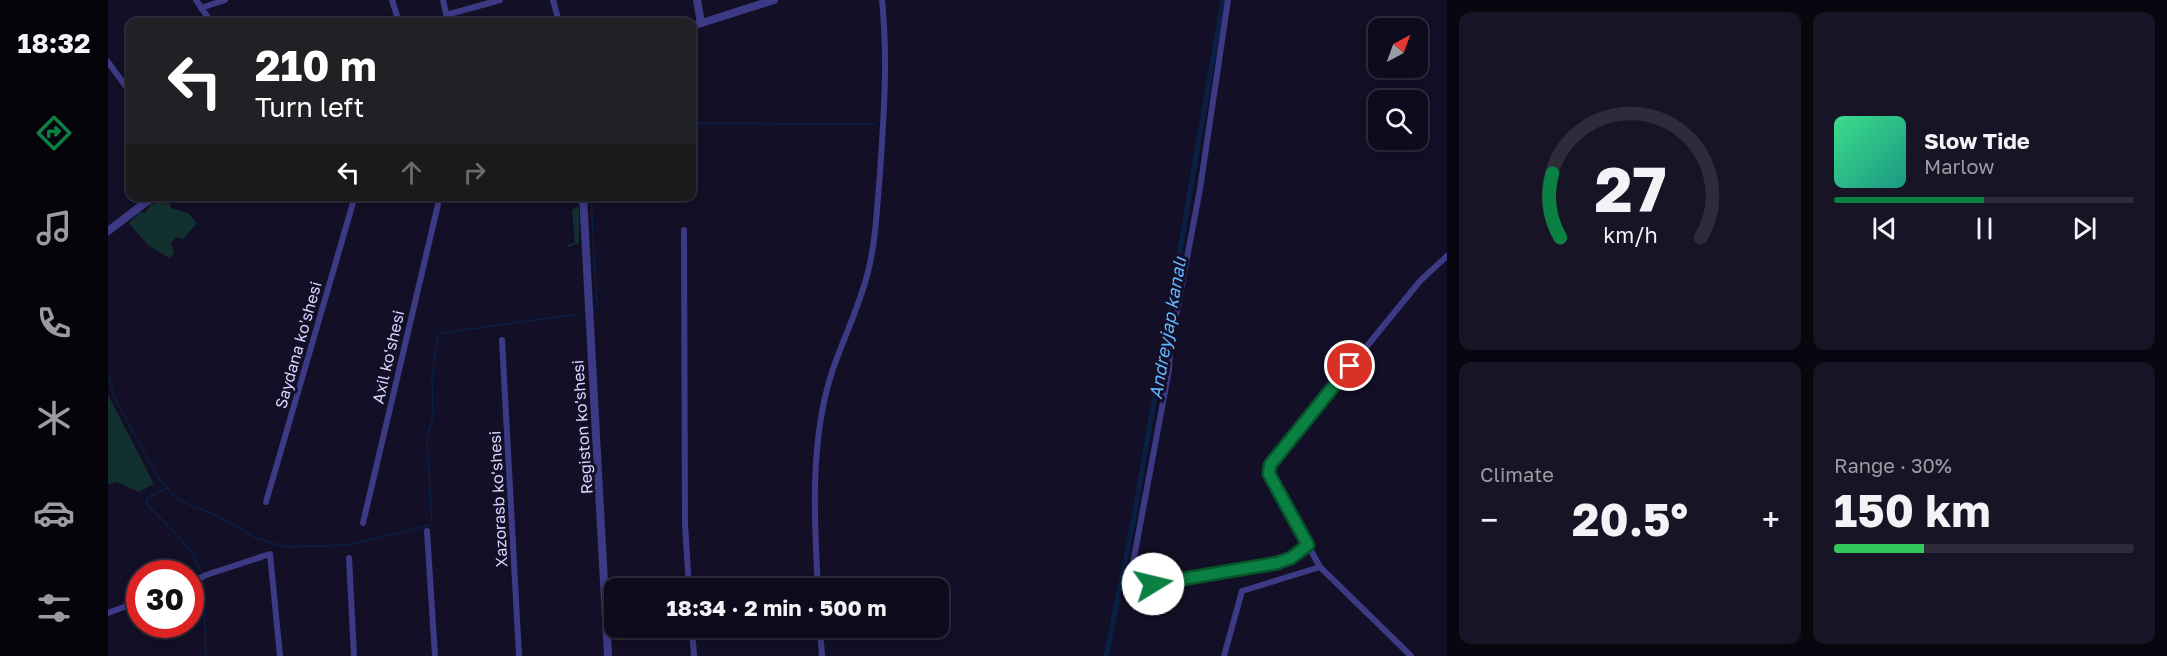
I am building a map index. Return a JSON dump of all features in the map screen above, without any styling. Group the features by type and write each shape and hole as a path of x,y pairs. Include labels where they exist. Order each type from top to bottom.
{"street":[{"path":"196,0 208,18"},
{"path":"201,8 225,0"},
{"path":"392,0 398,18"},
{"path":"443,0 447,18"},
{"path":"446,15 500,0"},
{"path":"553,0 559,18"},
{"path":"697,0 701,23"},
{"path":"696,25 774,0"},
{"path":"817,578 814,518 819,435 831,376 868,274 874,242 886,79 887,41 882,0"},
{"path":"1228,0 1200,189 1130,579 1153,584 1218,574 1260,563 1277,563 1291,558 1308,545"},
{"path":"108,62 126,87"},
{"path":"108,231 148,201"},
{"name":"Saydana ko'shesi","path":"266,502 354,201"},
{"name":"Axil ko'shesi","path":"363,523 439,201"},
{"name":"Registon ko'shesi","path":"583,201 608,656"},
{"path":"684,230 685,524 688,578"},
{"path":"1411,656 1320,567 1269,474 1270,465 1420,281 1447,256"},
{"name":"Xazorasb ko'shesi","path":"502,340 519,656"},
{"path":"427,531 435,656"},
{"path":"204,577 266,553 272,557 280,656"},
{"path":"349,558 354,656"},
{"path":"1224,656 1242,591 1320,567"},
{"path":"108,613 126,606"},
{"path":"693,638 694,656"},
{"path":"821,638 822,656"}],"green space":[{"path":"160,201 169,201 171,208 188,213 197,223 183,239 176,237 171,243 174,254 169,258 148,245 129,223 140,212 145,213 149,206"},
{"path":"579,208 579,243 568,247 567,245 575,243 572,210"},
{"path":"108,395 154,484 139,492 117,482 108,484"}],"waterway":[{"name":"Andreyjap kanalı","path":"1106,656 1134,517 1223,0"},
{"path":"696,123 876,124"},
{"path":"591,201 593,234"},
{"path":"593,238 597,306 593,309"},
{"path":"108,374 115,399 159,479 178,500 220,517 254,537 284,547 348,545 432,525 427,437 433,417 432,377 437,338 441,333 579,314"},
{"path":"166,488 147,498 146,503 190,549 195,560"},
{"path":"204,606 206,656"}],"route":[{"path":"1153,584 1218,574 1260,563 1277,563 1291,558 1308,545 1269,474 1270,465 1350,366"}]}
